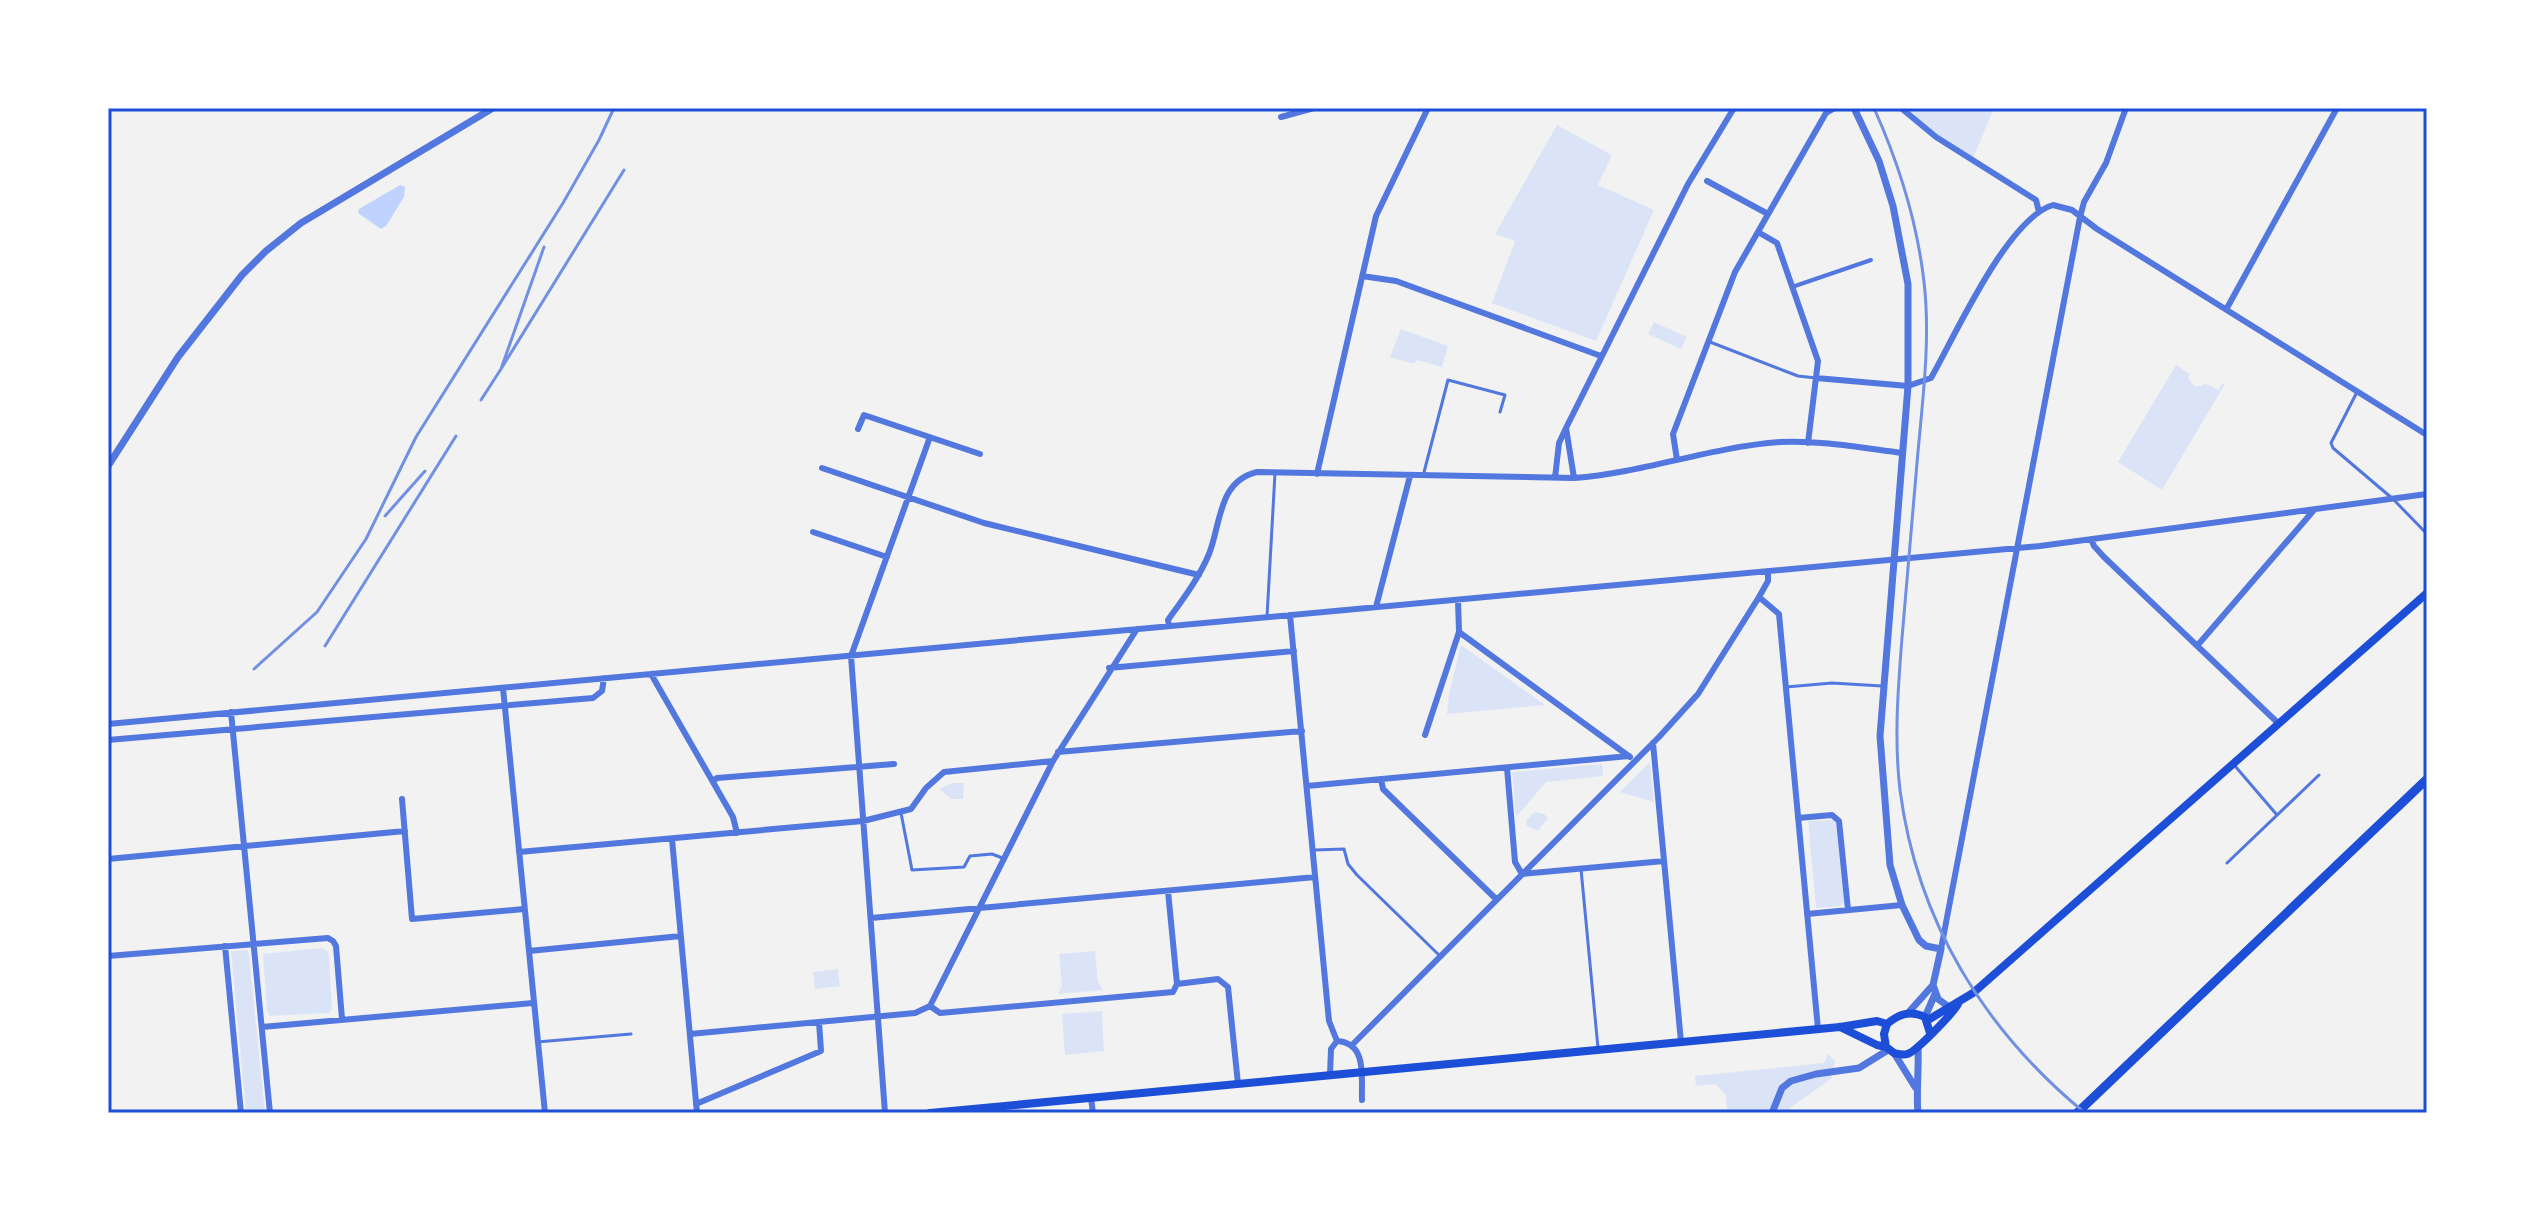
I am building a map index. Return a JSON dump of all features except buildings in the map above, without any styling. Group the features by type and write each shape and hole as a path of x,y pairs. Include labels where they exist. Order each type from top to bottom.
{"main road":[{"path":"1889,1050 1884,1034 1887,1024 1896,1016 1908,1013 1926,1018 1973,993 2427,593"},
{"path":"2077,1113 2427,779"},
{"path":"1840,1027 1889,1050 1908,1054 1926,1042 1930,1033 1956,1009 1958,1003"},
{"path":"1926,1018 1930,1033"},
{"path":"930,1113 1877,1021 1887,1024"}],"street":[{"path":"108,466 178,357 255,261 301,223 493,108"},
{"path":"1281,117 1314,108"},
{"path":"1317,474 1376,216 1428,108"},
{"path":"1555,478 1559,443 1566,428 1688,184 1734,108"},
{"path":"1677,460 1673,434 1735,272 1826,113 1835,108"},
{"path":"1854,108 1879,161 1893,206 1903,249 1909,317 1908,386 1880,736 1890,871 1919,940 1926,946 1941,949"},
{"path":"1901,108 1936,137 2036,200 2039,212"},
{"path":"1926,1018 1934,990 2080,217 2084,202 2106,163 2126,108"},
{"path":"2227,308 2337,108"},
{"path":"1707,181 1768,214"},
{"path":"1816,378 1908,386 1931,378 2015,233 2039,212 2053,205 2072,210 2427,435"},
{"path":"1758,232 1777,243 1818,361 1808,443"},
{"path":"1792,287 1871,260"},
{"path":"1362,276 1396,281 1601,356"},
{"path":"858,429 864,415 980,454"},
{"path":"1566,428 1574,478"},
{"path":"885,1113 851,656 930,437"},
{"path":"1169,626 1168,620 1199,575 1209,553 1219,515 1235,482 1245,474 1609,476 1779,442 1903,453"},
{"path":"822,468 984,523 1199,575"},
{"path":"1376,607 1410,476"},
{"path":"108,724 2016,548 2427,494"},
{"path":"2197,646 2314,510"},
{"path":"813,532 887,557"},
{"path":"2091,539 2104,557 2278,723"},
{"path":"1352,1045 1698,694 1759,597 1768,581 1768,571"},
{"path":"1759,597 1779,614 1818,1029"},
{"path":"1425,735 1459,632 1458,600"},
{"path":"1290,615 1329,1021 1337,1041"},
{"path":"690,1034 915,1013 930,1006 1053,761 1109,668 1137,629"},
{"path":"1459,632 1632,758"},
{"path":"1109,668 1294,651"},
{"path":"651,674 733,817 737,833"},
{"path":"108,740 593,698 602,691 604,678"},
{"path":"503,688 545,1113"},
{"path":"231,712 270,1113"},
{"path":"1058,752 1302,731"},
{"path":"1653,742 1681,1042"},
{"path":"1307,786 1632,758"},
{"path":"519,852 863,821 911,809 926,788 944,772 1053,761"},
{"path":"713,781 717,778 894,764"},
{"path":"1507,768 1515,862 1522,874"},
{"path":"1381,779 1383,789 1496,899"},
{"path":"402,799 412,919 524,909"},
{"path":"1798,818 1832,815 1839,821 1848,910"},
{"path":"108,859 405,831"},
{"path":"672,839 697,1113"},
{"path":"1522,874 1664,861"},
{"path":"871,918 1315,877"},
{"path":"930,1006 940,1013 1173,992 1177,984 1168,891"},
{"path":"1807,914 1902,905"},
{"path":"529,951 681,936"},
{"path":"108,956 328,938 333,941 342,1019"},
{"path":"225,946 241,1113"},
{"path":"1177,984 1218,979 1228,987 1238,1084"},
{"path":"1934,990 1949,1007"},
{"path":"1908,1013 1934,990"},
{"path":"262,1027 533,1003"},
{"path":"696,1104 821,1051 819,1022"},
{"path":"1337,1041 1352,1045 1358,1051 1362,1100"},
{"path":"1330,1075 1331,1049 1337,1041"},
{"path":"1918,1049 1919,1069 1915,1087 1918,1113"},
{"path":"1772,1113 1782,1088 1791,1081 1859,1068 1889,1050 1915,1087"},
{"path":"1091,1098 1093,1113"},
{"path":"1293,1113 1316,1113"}],"lane":[{"path":"1709,342 1798,376 1816,378"},
{"path":"1423,476 1448,380 1505,395 1500,412"},
{"path":"2357,392 2332,445 2427,534"},
{"path":"1267,617 1275,473"},
{"path":"1786,687 1832,683 1884,686"},
{"path":"2233,763 2277,815"},
{"path":"2227,863 2319,775"},
{"path":"901,813 912,870 964,867 970,856 992,854 1006,859"},
{"path":"1313,850 1344,849 1348,864 1357,875 1440,956"},
{"path":"1581,869 1598,1050"},
{"path":"537,1042 631,1034"}],"shaded area":[{"path":"1905,108 1994,108 1973,158 1920,123"},
{"path":"1557,125 1612,155 1598,185 1654,210 1596,341 1492,303 1515,241 1495,234"},
{"path":"1654,322 1687,337 1681,349 1648,334"},
{"path":"1401,329 1448,346 1442,367 1390,357"},
{"path":"2176,365 2190,374 2188,378 2194,386 2205,383 2218,390 2225,384 2162,490 2118,462"},
{"path":"1461,645 1545,705 1447,714"},
{"path":"1650,762 1654,802 1620,792"},
{"path":"1602,764 1603,776 1546,782 1516,817 1512,772"},
{"path":"953,783 964,783 963,799 951,799 939,789"},
{"path":"1535,812 1548,818 1538,831 1527,826 1526,820"},
{"path":"1833,820 1836,823 1844,902 1841,906 1816,908 1808,821"},
{"path":"248,950 265,1113 246,1113 231,951"},
{"path":"327,950 329,956 332,1010 328,1013 270,1016 267,1011 263,954"},
{"path":"1095,951 1098,982 1103,990 1058,994 1062,985 1059,954"},
{"path":"838,969 840,986 815,989 813,972"},
{"path":"1102,1011 1104,1051 1065,1055 1062,1014"},
{"path":"1828,1054 1835,1061 1831,1079 1783,1113 1724,1113 1727,1110 1726,1095 1715,1084 1696,1086 1695,1076 1824,1063"}],"water":[{"path":"400,185 405,187 404,197 386,226 381,229 358,213 359,209"}],"railway":[{"path":"254,669 317,612 366,539 416,437 563,203 614,108"},
{"path":"1874,108 1912,214 1926,304 1925,372 1897,714 1898,771 1909,838 1939,928 1961,970 2016,1046 2085,1113"},
{"path":"501,369 624,170"},
{"path":"481,400 501,369 544,247"},
{"path":"325,646 456,436"},
{"path":"385,516 425,471"}]}
